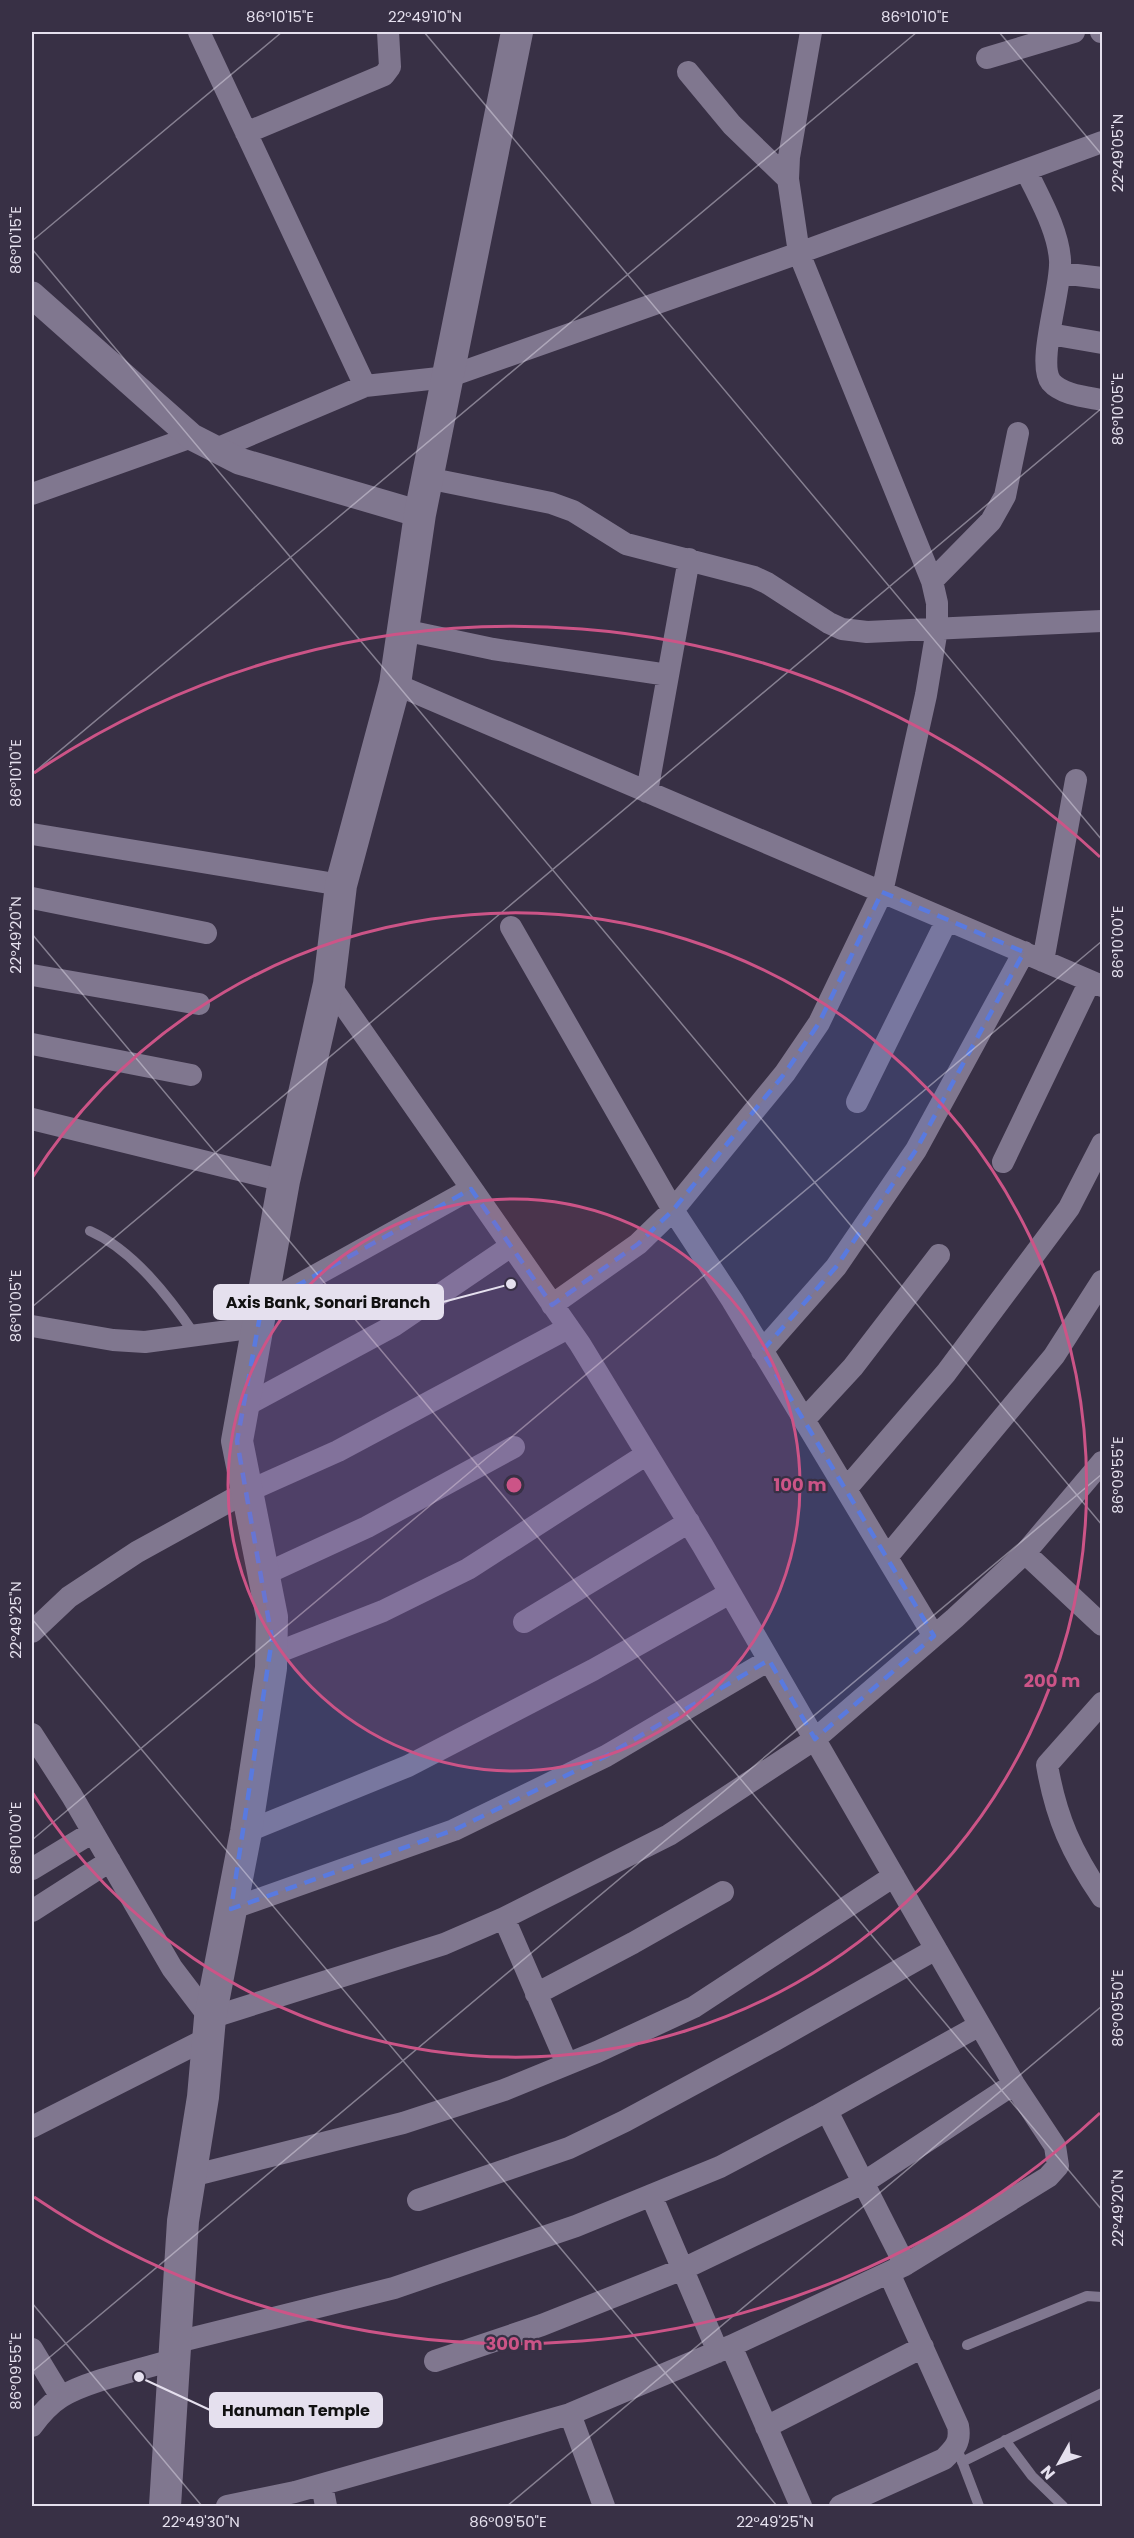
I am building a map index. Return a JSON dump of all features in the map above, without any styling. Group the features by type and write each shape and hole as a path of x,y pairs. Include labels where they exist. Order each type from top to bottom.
{"main road":[{"path":"165,2506 183,2221 203,2097 209,2028 246,1832 271,1655 272,1617 237,1441 284,1181 328,984 341,885 394,684 420,514 517,32"}],"street":[{"path":"198,32 365,386"},
{"path":"246,133 384,75 390,67 388,32"},
{"path":"552,1305 638,1244 673,1210 785,1073 819,1023 882,892 926,695 937,629 937,603 932,581 799,253 788,179 789,157 811,32"},
{"path":"987,58 1074,32"},
{"path":"688,72 732,125 788,179"},
{"path":"32,494 203,443 365,386 448,376 799,253 1102,142"},
{"path":"1026,170 1058,242 1060,273 1046,350 1046,371 1052,382 1062,389 1102,400"},
{"path":"1060,273 1102,278"},
{"path":"32,295 203,443 239,461 420,514"},
{"path":"1050,334 1102,343"},
{"path":"932,581 991,521 1005,496 1018,433"},
{"path":"427,478 551,503 573,511 626,544 689,559 767,583 813,614 842,628 867,632 1102,621"},
{"path":"647,792 689,559"},
{"path":"403,630 493,649 668,675"},
{"path":"394,684 1096,983 1003,1162"},
{"path":"762,1351 836,1267 916,1150 1034,956 1076,780"},
{"path":"32,834 341,885"},
{"path":"32,898 206,933"},
{"path":"857,1102 947,920"},
{"path":"511,927 673,1210 762,1351 934,1636"},
{"path":"32,975 199,1004"},
{"path":"226,2506 324,2496 570,2414 724,2349 897,2269 1048,2177 1058,2166 1055,2146 1014,2084 689,1522 568,1328 328,984"},
{"path":"32,1044 191,1075"},
{"path":"32,1119 284,1181"},
{"path":"846,1489 946,1373 1069,1208 1102,1144"},
{"path":"32,1326 113,1340 145,1342 195,1335 260,1316 471,1189"},
{"path":"243,1407 395,1324 511,1246"},
{"path":"804,1420 853,1367 939,1255"},
{"path":"886,1557 1054,1356 1102,1281"},
{"path":"32,1632 69,1597 137,1552 246,1492 338,1450 568,1328"},
{"path":"263,1575 367,1527 514,1447"},
{"path":"271,1655 383,1611 468,1569 647,1454"},
{"path":"32,2127 209,2028 444,1944 504,1918 669,1835 815,1739 1025,1553 1102,1462"},
{"path":"524,1622 689,1522"},
{"path":"1025,1553 1102,1625"},
{"path":"246,1832 408,1766 593,1670 730,1593"},
{"path":"231,1909 454,1830 606,1756 768,1659"},
{"path":"1102,1703 1047,1765 1053,1799 1064,1834 1082,1868 1102,1897"},
{"path":"32,1734 209,2028"},
{"path":"32,1869 93,1832"},
{"path":"32,1911 110,1861"},
{"path":"190,2176 404,2123 504,2090 567,2064 694,2007 894,1876"},
{"path":"536,1994 723,1892"},
{"path":"504,1918 567,2064"},
{"path":"418,2200 569,2148 625,2121 936,1949"},
{"path":"32,2426 43,2412 61,2397 78,2388 176,2351 394,2288 576,2226 720,2167 827,2111 980,2025"},
{"path":"435,2361 542,2325 683,2269 863,2183 1014,2084"},
{"path":"827,2111 863,2183 897,2269 923,2347 958,2426 960,2437 959,2454 840,2506"},
{"path":"651,2195 683,2269 766,2427 801,2506"},
{"path":"766,2427 923,2347"},
{"path":"32,2349 61,2397"},
{"path":"570,2414 604,2506"}],"lane":[{"path":"90,1231 108,1239 162,1290 195,1335"},
{"path":"968,2345 1087,2296 1102,2297"},
{"path":"979,2506 959,2454 1005,2440 1102,2393"},
{"path":"1005,2440 1032,2476 1063,2506"}],"highlighted area":[{"path":"882,892 1024,952 916,1150 836,1267 762,1351 934,1636 815,1739 769,1660 606,1756 454,1830 231,1909 272,1639 237,1441 262,1305 471,1189 552,1305 638,1244 673,1210 785,1073 819,1023"}],"place":[{"name":"Axis Bank, Sonari Branch","path":"511,1284"},
{"name":"Hanuman Temple","path":"139,2377"}]}
